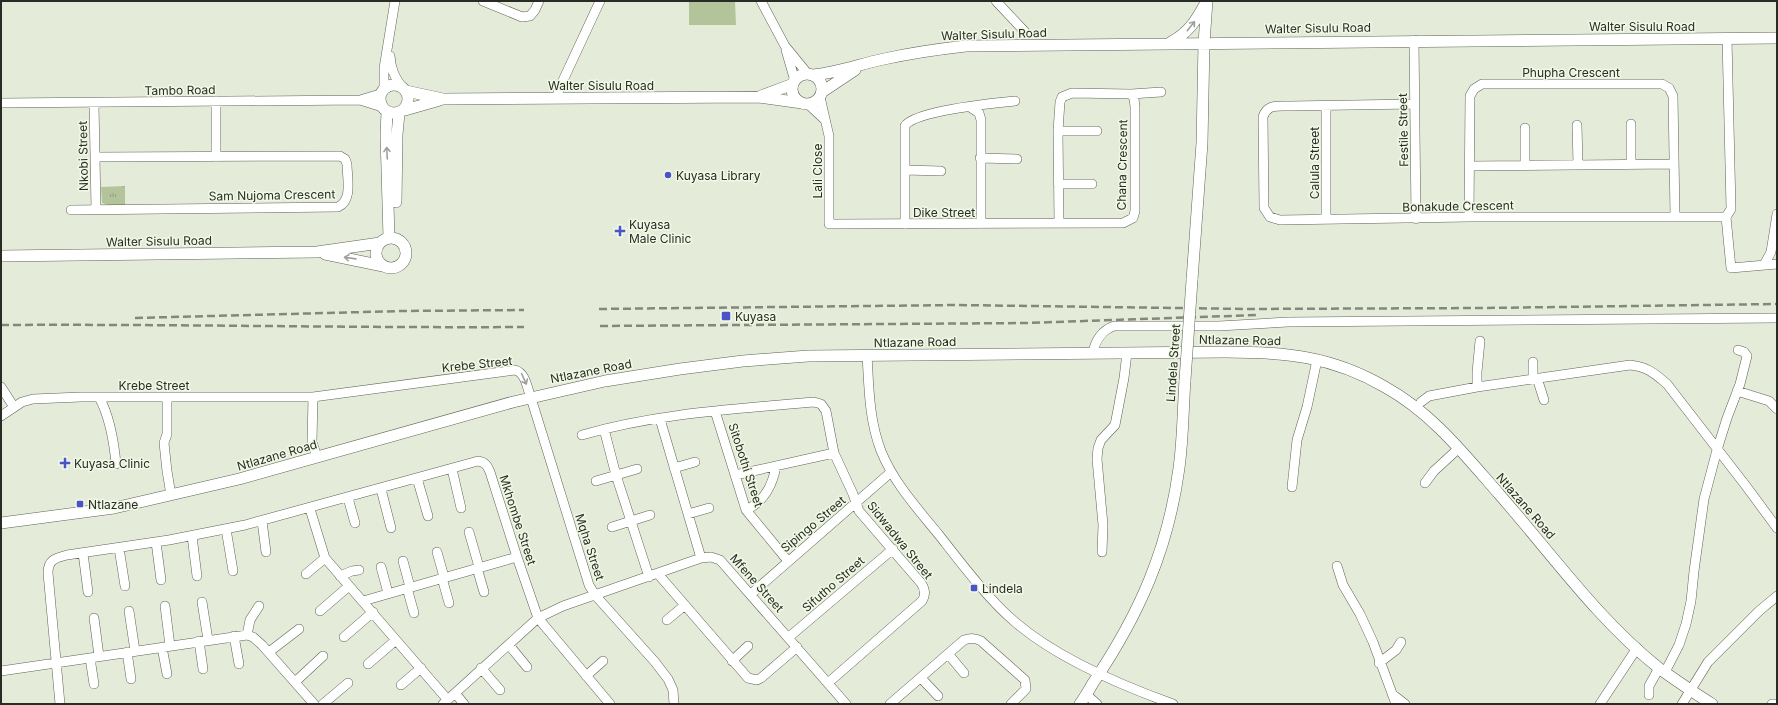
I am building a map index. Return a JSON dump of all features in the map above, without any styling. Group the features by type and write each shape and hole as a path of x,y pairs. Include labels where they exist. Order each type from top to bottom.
{"street":[{"path":"388,240 386,135 384,109 380,101 395,1"},
{"path":"483,1 522,17 530,16 535,10 539,1"},
{"path":"557,98 559,89 600,1"},
{"path":"761,1 785,46 810,74 821,81 821,94 815,102 805,104"},
{"path":"996,1 1026,33"},
{"path":"1168,43 1188,31 1196,21 1206,1"},
{"name":"Lindela Street","path":"1084,700 1119,644 1152,575 1165,535 1179,467 1202,143 1206,1"},
{"path":"1727,38 1731,209 1726,217 1731,268 1777,264"},
{"name":"Walter Sisulu Road","path":"810,74 824,74 861,66 883,59 933,49 966,46 1414,40 1777,38"},
{"name":"Festile Street","path":"1414,40 1416,219"},
{"path":"388,240 401,241 406,249 405,260 394,268 383,266 379,262 376,252 388,240 397,135 402,111 408,104 409,98 394,76 391,68 389,42"},
{"path":"785,46 794,82 794,95 824,119"},
{"name":"Walter Sisulu Road","path":"821,94 861,66"},
{"path":"794,82 799,76 810,74"},
{"name":"Walter Sisulu Road","path":"758,97 794,82"},
{"name":"Phupha Crescent","path":"1469,217 1470,96 1474,88 1482,84 1662,84 1669,88 1673,96 1675,216"},
{"path":"382,91 390,85 396,85 404,89"},
{"name":"Walter Sisulu Road","path":"404,89 443,99 758,97 805,104"},
{"name":"Tambo Road","path":"360,100 382,91"},
{"path":"1059,223 1058,130 1060,102 1062,97 1072,93 1131,94 1161,92"},
{"name":"Lali Close","path":"821,94 824,119 829,136 829,224"},
{"name":"Chana Crescent","path":"1059,223 1123,223 1132,218 1135,211 1135,107 1134,98 1131,94"},
{"name":"Walter Sisulu Road","path":"402,111 443,99"},
{"name":"Tambo Road","path":"1,103 360,100 384,109"},
{"path":"905,224 905,126 907,122 921,117 970,107 1014,101"},
{"name":"Nkobi Street","path":"94,102 96,209"},
{"path":"216,102 216,157"},
{"name":"Bonakude Crescent","path":"1414,104 1272,106 1265,111 1262,117 1264,208 1273,219 1280,220 1469,217 1726,217"},
{"name":"Calula Street","path":"1326,106 1326,220"},
{"path":"970,107 979,113 981,120 981,224"},
{"path":"384,109 402,111"},
{"path":"1631,124 1631,164"},
{"path":"1577,125 1578,165"},
{"path":"1525,128 1525,165"},
{"path":"1058,130 1097,131"},
{"name":"Sam Nujoma Crescent","path":"71,210 338,207 343,205 348,196 347,164 340,156 95,157"},
{"path":"980,158 1017,159"},
{"path":"1470,166 1674,164"},
{"path":"905,170 941,172"},
{"path":"1058,184 1092,184"},
{"path":"1764,265 1771,252 1777,214"},
{"name":"Dike Street","path":"829,224 1059,223"},
{"name":"Walter Sisulu Road","path":"1,256 317,252 388,240"},
{"name":"Walter Sisulu Road","path":"317,252 383,266"},
{"path":"1093,353 1094,346 1100,335 1106,329 1114,326 1219,326 1288,322 1777,318"},
{"path":"1477,387 1480,341"},
{"path":"1649,696 1649,686 1679,645 1692,601 1694,571 1704,500 1717,450 1747,356 1744,352 1738,350"},
{"name":"Ntlazane Road","path":"1,523 114,508 239,479 531,398 605,381 680,369 778,358 867,355 1267,352 1288,354 1341,367 1369,378 1400,396 1428,417 1459,448 1600,612 1662,670 1712,704"},
{"path":"1102,552 1103,525 1097,459 1098,448 1101,440 1115,425 1127,353"},
{"path":"867,355 869,401 872,420 881,450 890,472 905,493 955,554 1015,622 1043,643 1099,674 1173,704"},
{"path":"1292,487 1297,440 1307,407 1317,360"},
{"path":"1533,362 1535,378 1544,400"},
{"path":"1420,402 1429,396 1477,387 1630,366 1644,367 1654,372 1667,384 1777,528"},
{"name":"Krebe Street","path":"1,416 22,402 33,399 99,397 313,397 515,370 522,373 531,398"},
{"path":"1,387 14,407"},
{"path":"1737,391 1768,401 1777,409"},
{"path":"99,397 103,404 114,444 116,464"},
{"path":"167,397 167,434 164,443 171,495"},
{"path":"313,397 312,442 317,457"},
{"name":"Mqha Street","path":"531,398 589,585 595,595 655,662 668,679 674,690 674,704"},
{"name":"Sidwadwa Street","path":"582,435 604,429 715,411 814,402 821,404 826,412 834,454 859,510 924,587 925,597 829,682"},
{"name":"Sitobothi Street","path":"715,411 746,510 788,560"},
{"path":"660,419 701,558"},
{"path":"604,429 616,475 649,577"},
{"path":"1425,483 1434,471 1459,448"},
{"path":"735,475 834,454"},
{"name":"Mkhombe Street","path":"60,704 48,567 54,558 192,536 262,521 310,509 478,461 484,462 488,465 538,618"},
{"path":"674,468 695,462"},
{"path":"746,510 755,504 771,486 776,466"},
{"path":"452,469 461,508"},
{"path":"596,481 637,469"},
{"name":"Sipingo Street","path":"751,594 890,472"},
{"path":"417,478 428,516"},
{"path":"381,489 391,528"},
{"path":"348,498 355,523"},
{"path":"688,514 709,508"},
{"path":"310,509 325,558 421,668 445,702"},
{"path":"612,527 650,515"},
{"path":"262,521 266,552"},
{"path":"226,529 233,571"},
{"path":"469,532 484,592"},
{"path":"192,536 197,576"},
{"path":"156,542 162,580"},
{"path":"120,548 125,586"},
{"name":"Sifutho Street","path":"789,637 893,549"},
{"path":"437,552 449,603"},
{"path":"83,553 88,592"},
{"name":"Mfene Street","path":"445,702 538,618 563,606 701,558 711,556 720,560 829,682 846,704"},
{"path":"363,601 517,557"},
{"path":"306,574 325,558"},
{"path":"403,561 414,613"},
{"path":"381,566 388,593"},
{"path":"1337,566 1343,585 1360,614 1396,704"},
{"path":"340,576 359,570"},
{"path":"658,574 745,676 753,680 757,680 797,647"},
{"path":"320,611 349,586"},
{"path":"1682,704 1708,662 1759,611 1777,596"},
{"path":"202,602 203,669"},
{"path":"667,620 685,605"},
{"path":"165,606 167,674"},
{"path":"247,635 250,620 259,606"},
{"path":"129,611 131,679"},
{"path":"344,637 373,612"},
{"path":"94,618 94,684"},
{"path":"538,618 586,676 605,702"},
{"path":"269,652 299,629"},
{"path":"1,671 247,635 257,640 269,652 314,704"},
{"path":"234,636 239,664"},
{"path":"893,703 949,655 964,640 975,638 981,641 1022,676 1026,682 1026,689 1024,693 1011,704"},
{"path":"368,664 396,640"},
{"path":"1379,663 1396,650 1401,642"},
{"path":"509,644 527,667"},
{"path":"732,661 748,646"},
{"path":"1600,704 1637,648"},
{"path":"949,655 964,673"},
{"path":"295,682 323,656"},
{"path":"586,676 603,661"},
{"path":"401,685 421,668"},
{"path":"481,668 500,690"},
{"path":"922,678 938,696"},
{"path":"323,704 348,683"},
{"path":"455,693 464,704"},
{"path":"1391,694 1405,704"},
{"path":"1084,700 1097,704"}],"green space":[{"path":"689,1 735,1 736,25 689,25"},
{"path":"125,186 125,205 110,206 102,203 101,187"}],"railway":[{"path":"599,309 957,305 1249,309 1485,308 1777,304"},
{"path":"135,318 403,311 524,310"},
{"path":"600,326 1026,323 1258,315"},
{"path":"1,325 524,327"}],"place":[{"name":"Kuyasa Library","path":"668,175"},
{"name":"Kuyasa Male Clinic","path":"620,231"},
{"name":"Kuyasa","path":"726,316"},
{"name":"Kuyasa Clinic","path":"65,463"},
{"name":"Ntlazane","path":"80,504"},
{"name":"Lindela","path":"974,588"}]}
